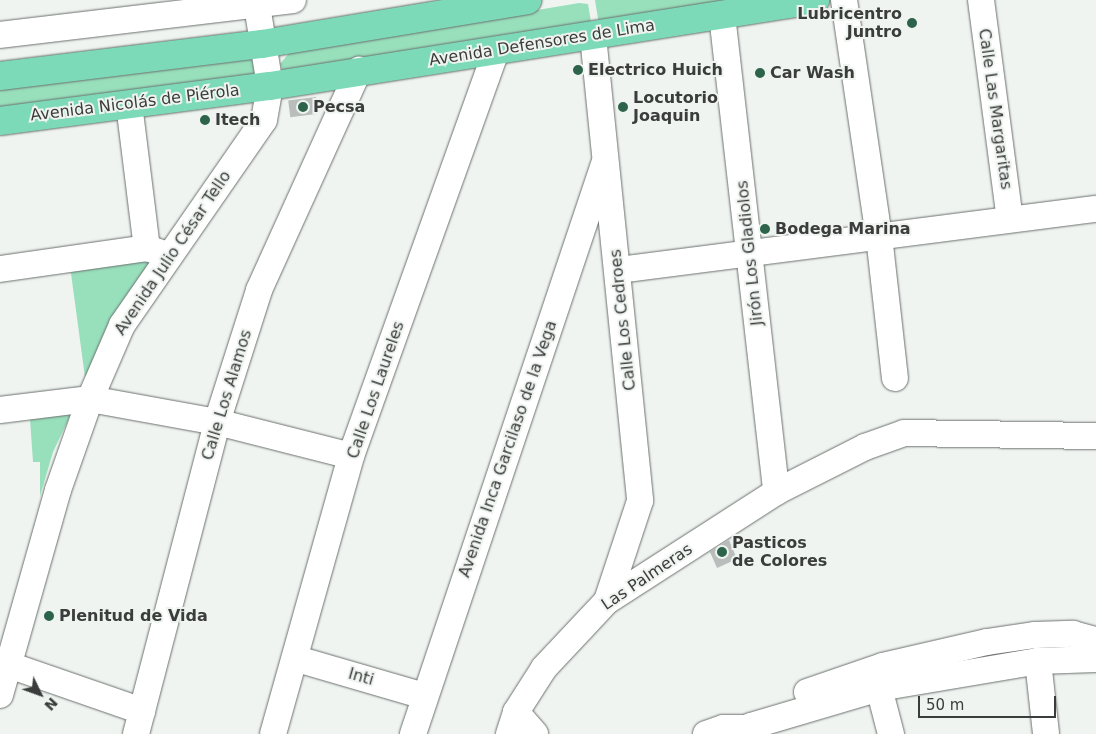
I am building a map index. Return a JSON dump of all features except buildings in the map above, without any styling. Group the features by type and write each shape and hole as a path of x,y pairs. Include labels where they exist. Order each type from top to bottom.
{"main road":[{"path":"0,76 262,44 527,0"},
{"name":"Avenida Defensores de Lima","path":"270,86 359,70 496,51 815,0"},
{"name":"Avenida Nicolás de Piérola","path":"0,121 270,86"}],"street":[{"path":"0,35 125,10 292,0"},
{"path":"844,0 879,236 895,378"},
{"name":"Calle Las Margaritas","path":"981,0 1010,219"},
{"name":"Avenida Julio César Tello","path":"0,695 58,490 90,399 122,325 158,252 264,120 270,86 256,3"},
{"name":"Jirón Los Gladiolos","path":"722,15 751,253 776,492"},
{"name":"Calle Los Cedroes","path":"593,36 604,164 619,270 640,501 607,601"},
{"name":"Calle Los Laureles","path":"273,734 297,659 352,456 496,51"},
{"name":"Calle Los Alamos","path":"139,722 217,422 259,290 359,70"},
{"path":"0,269 158,252 129,104"},
{"name":"Avenida Inca Garcilaso de la Vega","path":"414,734 424,696 604,164"},
{"path":"619,270 1096,209"},
{"path":"0,410 90,399 217,422 352,456"},
{"name":"Las Palmeras","path":"512,723 544,668 607,601 776,492 866,447 904,433 1096,436"},
{"path":"748,726 883,666 987,642 1072,634 1096,640"},
{"name":"Inti","path":"297,659 424,696"},
{"path":"706,734 722,728 748,726 879,688 1038,661 1096,659"},
{"path":"1038,661 1046,734"},
{"path":"9,664 139,722"},
{"path":"879,688 891,734"},
{"path":"512,723 536,734"}],"green space":[{"path":"595,0 779,0 599,25"},
{"path":"579,3 588,4 591,22 284,72 280,64 290,52"},
{"path":"255,58 256,74 0,116 0,85"},
{"path":"133,258 158,261 87,392 70,266"},
{"path":"72,412 53,452 40,496 40,462 33,462 30,419"}],"place":[{"name":"Lubricentro Juntro","path":"912,23"},
{"name":"Electrico Huich","path":"578,70"},
{"name":"Car Wash","path":"760,73"},
{"name":"Pecsa","path":"303,107"},
{"name":"Locutorio Joaquin","path":"623,107"},
{"name":"Itech","path":"205,120"},
{"name":"Bodega Marina","path":"765,229"},
{"name":"Pasticos de Colores","path":"722,552"},
{"name":"Plenitud de Vida","path":"49,616"}]}
